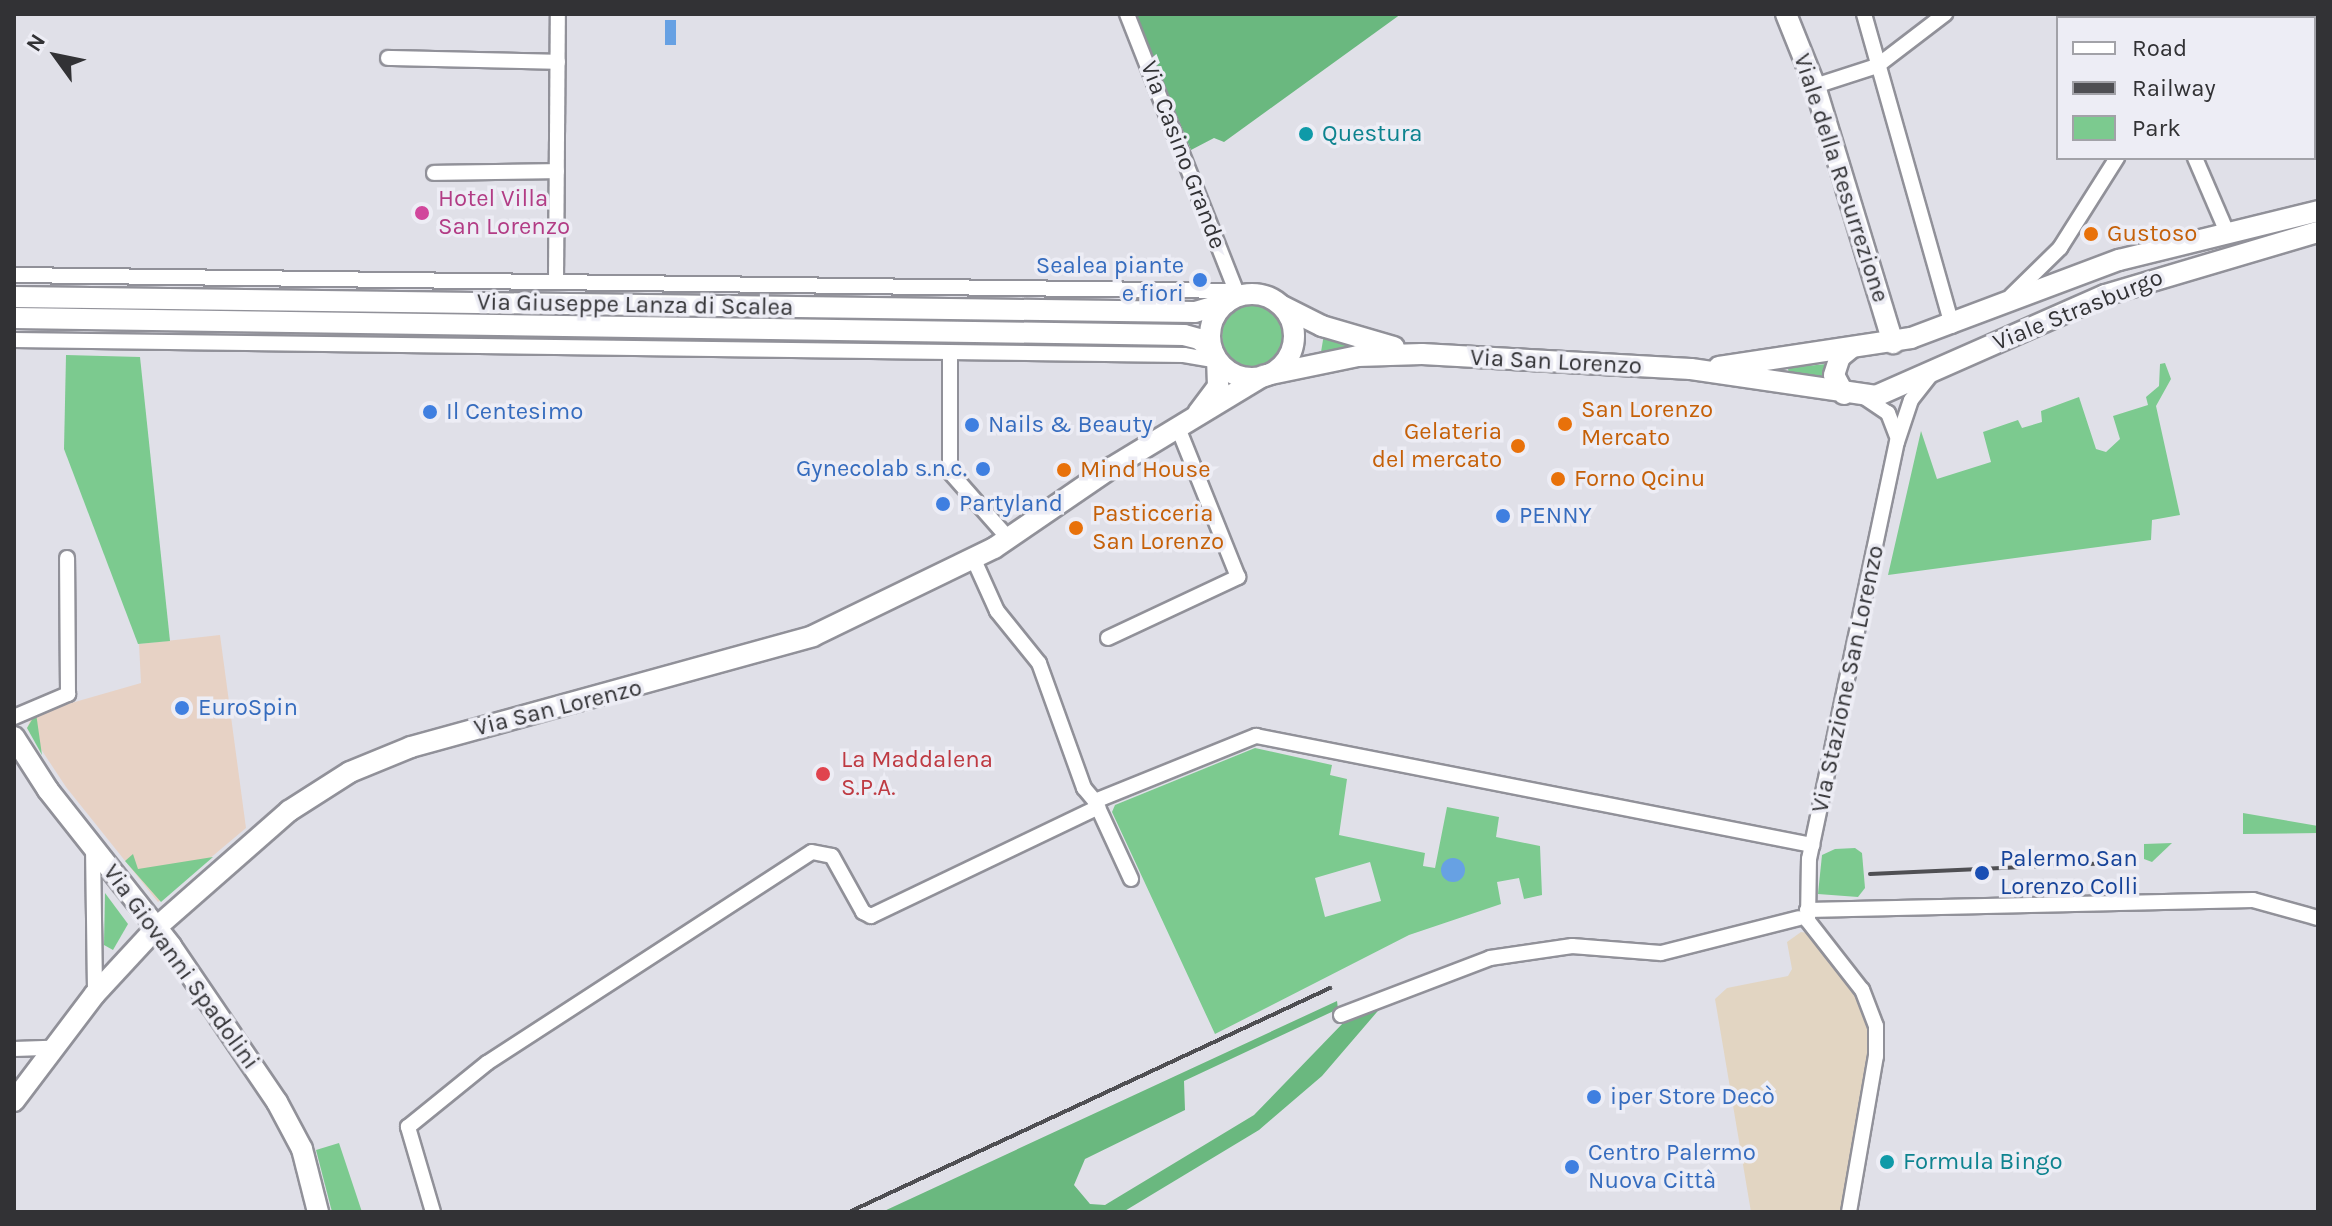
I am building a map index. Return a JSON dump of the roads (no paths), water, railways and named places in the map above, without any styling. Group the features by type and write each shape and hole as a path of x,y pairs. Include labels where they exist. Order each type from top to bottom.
{"street":[{"path":"556,281 558,14"},
{"name":"Via Casino Grande","path":"1127,14 1233,297"},
{"name":"Viale della Resurrezione","path":"1786,14 1815,86 1893,343"},
{"path":"1864,14 1952,326"},
{"path":"1815,86 1877,66 1945,14"},
{"path":"388,58 558,62"},
{"path":"1998,305 2060,248 2116,160"},
{"path":"2196,160 2226,230"},
{"path":"434,173 557,171"},
{"name":"Viale Strasburgo","path":"1691,369 1893,343 1952,326 2084,272 2226,230 2318,211"},
{"path":"2265,221 2277,230 2271,244"},
{"name":"Viale Strasburgo","path":"1854,396 1932,374 2105,295 2318,232"},
{"name":"Via Giuseppe Lanza di Scalea","path":"14,275 556,281 1233,297"},
{"name":"Via Giuseppe Lanza di Scalea","path":"41,297 127,276"},
{"path":"1259,294 1280,305 1291,317 1295,339 1287,360 1265,375 1233,374 1215,356 1212,325 1233,297 1259,294"},
{"name":"Via Giuseppe Lanza di Scalea","path":"14,297 1195,312 1233,297"},
{"name":"Via San Lorenzo","path":"1280,305 1334,331 1422,354"},
{"name":"Via Giuseppe Lanza di Scalea","path":"14,318 1184,335 1199,339 1215,356"},
{"name":"Via Giuseppe Lanza di Scalea","path":"115,342 186,321"},
{"name":"Via Giuseppe Lanza di Scalea","path":"14,340 1215,356"},
{"path":"1850,349 1834,375 1835,385 1892,419 1897,442"},
{"path":"950,353 950,472 1009,539"},
{"name":"Via San Lorenzo","path":"14,1101 51,1048 95,994 157,927 289,811 368,764 441,738 813,636 974,560 1265,375 1358,356 1422,354 1691,369"},
{"name":"Via San Lorenzo","path":"1181,427 1213,398 1219,378 1215,356"},
{"path":"1691,369 1854,396"},
{"name":"Via Stazione San Lorenzo","path":"1804,915 1812,845 1897,442 1911,400 1932,374"},
{"path":"1108,638 1238,577 1181,427"},
{"path":"14,717 68,694 67,558"},
{"path":"974,560 997,611 1039,663 1084,788 1096,804 1131,879"},
{"path":"433,1212 408,1127 496,1057 812,852 832,856 863,912 871,916 1096,804 1233,741 1266,736 1812,845"},
{"name":"Via Giovanni Spadolini","path":"14,737 93,846 157,927 288,1120 308,1165 318,1212"},
{"path":"93,846 95,994"},
{"path":"1341,1015 1490,958 1572,946 1661,953 1804,915 2253,900 2318,918"},
{"path":"1804,915 1813,932 1862,990 1876,1026 1876,1056 1849,1212"},
{"path":"14,1049 51,1048"}],"water":[{"path":"665,20 676,20 676,45 665,45"},
{"path":"1453,858 1461,862 1465,870 1461,878 1453,882 1445,878 1441,870 1445,862"}],"railway":[{"path":"1870,874 2133,862"},
{"path":"849,1212 1330,988"}],"place":[{"name":"Questura","path":"1306,134"},
{"name":"Hotel Villa San Lorenzo","path":"422,213"},
{"name":"Gustoso","path":"2091,234"},
{"name":"Sealea piante e fiori","path":"1200,280"},
{"name":"Il Centesimo","path":"430,412"},
{"name":"San Lorenzo Mercato","path":"1565,424"},
{"name":"Nails & Beauty","path":"972,425"},
{"name":"Gelateria del mercato","path":"1518,446"},
{"name":"Gynecolab s.n.c.","path":"983,469"},
{"name":"Mind House","path":"1064,470"},
{"name":"Forno Qcinu","path":"1558,479"},
{"name":"Partyland","path":"943,504"},
{"name":"PENNY","path":"1503,516"},
{"name":"Pasticceria San Lorenzo","path":"1076,528"},
{"name":"EuroSpin","path":"182,708"},
{"name":"La Maddalena S.P.A.","path":"823,774"},
{"name":"Palermo San Lorenzo Colli","path":"1982,873"},
{"name":"iper Store Decò","path":"1594,1097"},
{"name":"Formula Bingo","path":"1887,1162"},
{"name":"Centro Palermo Nuova Città","path":"1572,1167"}]}
